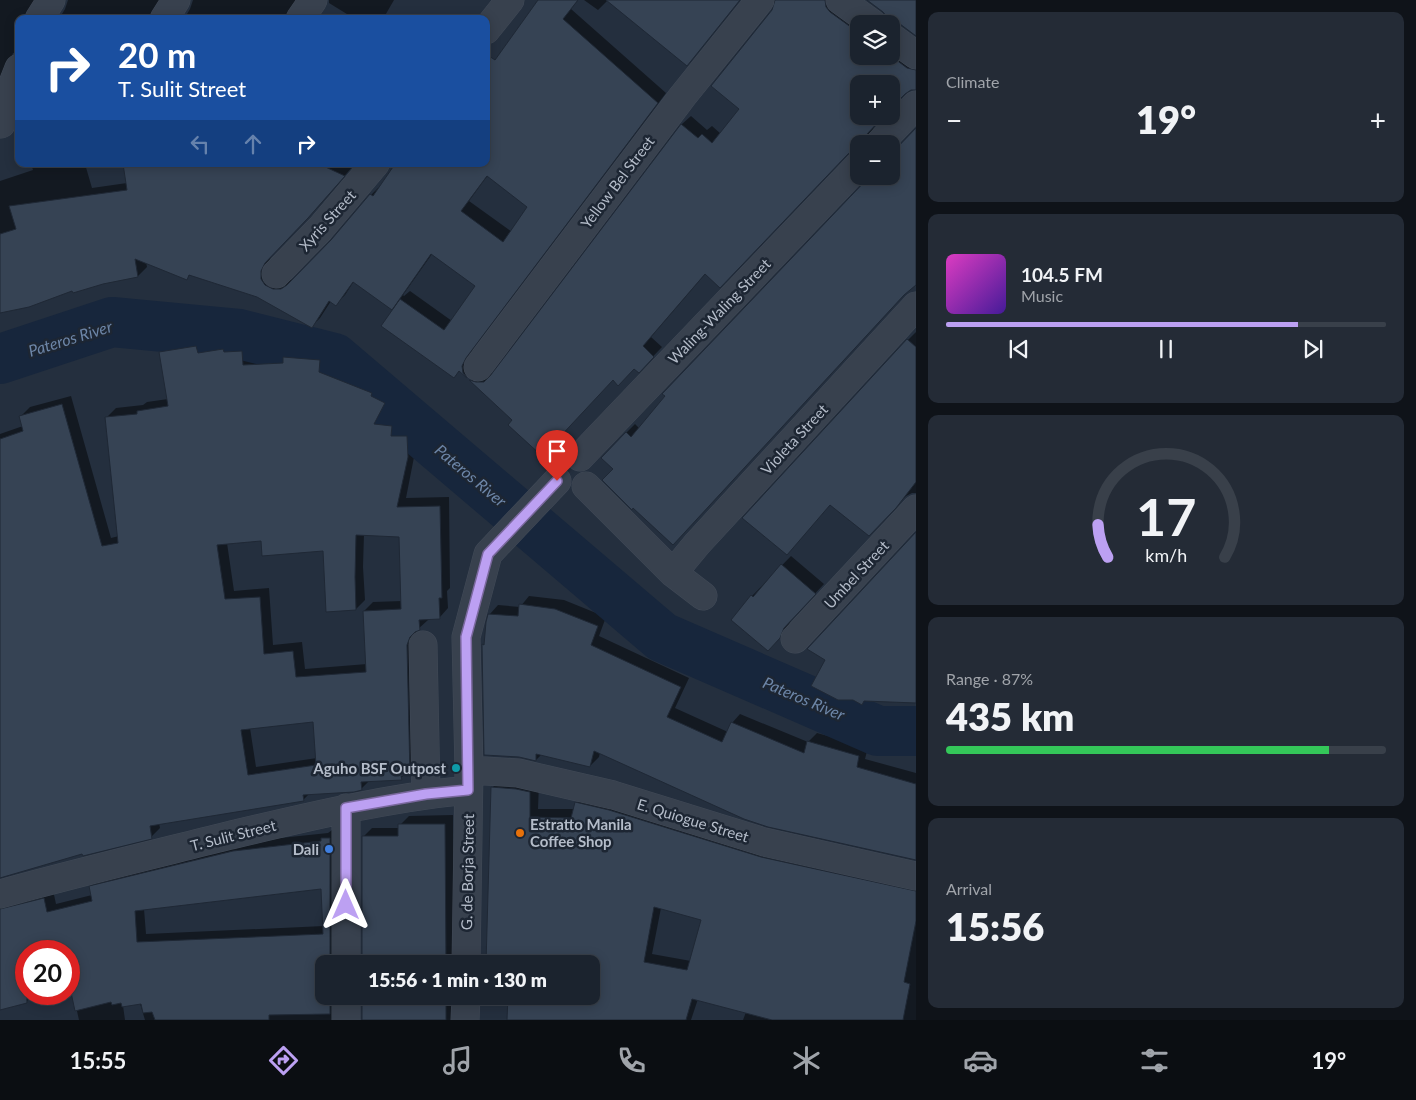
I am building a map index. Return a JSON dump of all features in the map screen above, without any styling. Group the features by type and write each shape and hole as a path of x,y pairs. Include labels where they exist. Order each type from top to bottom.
{"street":[{"path":"42,15 51,0"},
{"path":"167,15 176,0"},
{"path":"303,15 313,0"},
{"path":"490,25 510,0"},
{"name":"Yellow Bel Street","path":"478,367 682,97 760,0"},
{"path":"840,0 861,15"},
{"path":"900,43 916,55"},
{"path":"7,122 11,88 15,78"},
{"path":"888,135 916,105"},
{"name":"Xyris Street","path":"276,274 320,229 372,167"},
{"name":"Waling-Waling Street","path":"580,457 850,174"},
{"name":"Violeta Street","path":"673,573 697,544 916,306"},
{"name":"G. de Borja Street","path":"466,955 469,780 466,637 488,554 557,481"},
{"path":"586,486 673,573 703,596"},
{"name":"Umbel Street","path":"795,639 916,509"},
{"path":"423,645 426,794"},
{"name":"E. Quiogue Street","path":"469,780 518,773 613,795 764,842 916,876"},
{"name":"T. Sulit Street","path":"0,894 82,872 346,808 426,794 469,780"},
{"path":"346,808 346,955"},
{"path":"346,1005 346,1020"},
{"path":"465,1020 466,1005"}],"building":[{"path":"538,0 578,0 563,19 658,103 466,358 462,366 463,373 467,378 459,371 454,378 381,326 400,299 444,330 475,286 431,254 392,310 353,282 336,306 329,301 312,328 257,297 189,275 187,280 135,259 138,277 103,284 73,293 72,291 29,307 0,313 0,234 16,229 9,206 127,190 123,167 326,167 345,176 265,263 261,271 261,279 265,285 273,289 281,289 331,240 370,194 373,196 393,167 490,167 490,57 495,60","holes":["487,176 527,207 503,242 461,211"]},
{"path":"606,0 740,0 687,66"},
{"path":"775,0 825,0 826,7 830,12 850,26 850,65 900,65 900,63 907,68 916,70 916,90 911,90 900,99 900,75 850,75 850,125 876,125 867,135 850,135 850,153 720,288 705,274 643,346 654,357 639,373 634,369 618,386 613,380 542,456 508,425 512,420 469,380 484,382 490,376 681,124 698,138 702,134 712,143 739,109 711,86 772,10"},
{"path":"867,0 916,0 916,36 900,24 900,15 885,15"},
{"path":"916,128 916,285 904,295 673,545 633,508 632,510 602,480 613,469 601,458 626,432 631,437 665,396 662,394 861,185 900,185 900,145"},
{"path":"907,339 916,347 916,482 896,508 869,536 830,505 787,555 742,518"},
{"path":"196,346 198,353 223,349 224,352 242,351 243,365 283,363 283,357 320,360 319,372 372,393 371,396 385,403 374,424 392,426 391,436 407,436 408,457 397,507 440,506 442,598 439,598 440,619 419,620 420,630 410,637 407,645 410,775 401,776 402,780 361,782 362,790 354,792 303,795 304,801 150,826 152,839 83,856 82,854 0,878 0,439 23,431 19,416 62,404 102,546 118,543 105,417 137,414 137,411 168,406 159,352","holes":["356,535 399,537 401,609 363,611 366,672 296,677 293,651 264,654 260,597 225,599 217,545 261,541 262,556 323,551 326,612 356,610","313,722 316,765 248,775 241,730"]},
{"path":"916,532 916,703 864,701 862,705 853,700 838,700 811,686 825,660 807,649"},
{"path":"781,564 816,594 784,628 780,638 768,651 731,620 751,595 753,597"},
{"path":"519,604 555,609 598,626 591,645 681,687 667,717 722,742 731,722 804,753 807,741 859,756 857,767 916,784 916,860 768,827 744,819 594,751 590,767 536,754 536,761 519,757 484,755 482,644 484,645 486,622 488,614 518,616"},
{"path":"491,787 530,792 530,817 571,818 575,802 609,810 761,857 916,891 916,921 904,982 910,984 903,1020 772,1020 692,999 686,1020 507,1020 508,1005 600,1005 600,955 486,955","holes":["654,907 701,920 687,970 644,962"]},
{"path":"398,824 445,824 446,955 362,955 362,836 398,836"},
{"path":"321,838 330,838 330,955 315,955 315,1005 330,1005 330,1014 269,1015 269,1020 155,1020 152,1012 143,1013 141,1004 122,1007 121,1003 112,1005 111,1002 75,1011 74,1005 80,1005 80,940 15,940 15,1005 19,1005 0,1010 0,909 44,898 47,912 92,901 89,886 233,851 321,841","holes":["321,889 323,934 137,942 135,911"]},
{"path":"362,1005 446,1005 446,1020 362,1020"}],"waterway":[{"name":"Pateros River","path":"0,359 112,322 239,334 334,358 662,637 878,731 916,731"}],"place":[{"name":"Aguho BSF Outpost","path":"456,768"},
{"name":"Estratto Manila Coffee Shop","path":"520,833"},
{"name":"Dali","path":"329,849"}],"route":[{"path":"346,905 346,808 426,794 468,790 466,637 488,554 557,481"}]}
